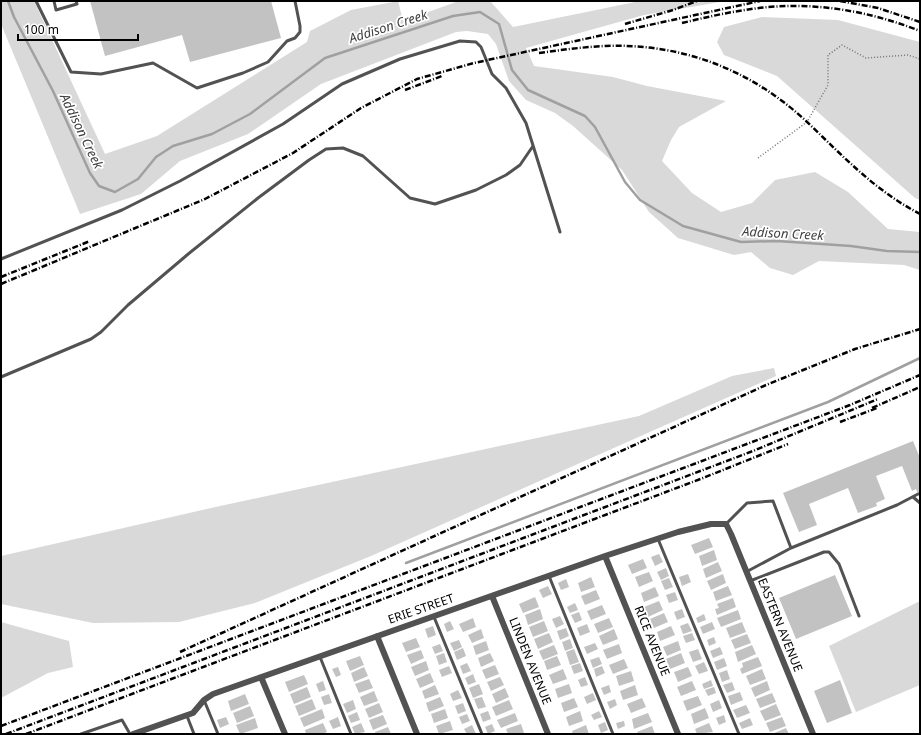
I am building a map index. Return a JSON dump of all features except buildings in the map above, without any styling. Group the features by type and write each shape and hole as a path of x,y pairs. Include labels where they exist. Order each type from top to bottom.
{"street":[{"name":"ERIE STREET","path":"132,734 194,713 204,700 213,694 261,677 658,538 712,524 726,524"},
{"name":"EASTERN AVENUE","path":"726,524 813,734"},
{"name":"RICE AVENUE","path":"605,556 678,734"},
{"name":"LINDEN AVENUE","path":"492,596 548,734"},
{"path":"377,636 417,734"},
{"path":"261,677 284,734"}],"lane":[{"path":"36,1 71,72 101,74 153,63 197,88 243,73 268,62 287,41 295,38 300,32 295,1"},
{"path":"54,1 56,10 77,4 76,1"},
{"path":"1,259 122,210 180,181 283,124 342,84 400,59 460,41 476,42 481,47 492,74 506,88 526,122 560,232"},
{"path":"1,377 91,339 101,332 128,305 187,255 258,198 326,149 343,148 363,156 410,198 435,204 476,190 506,175 520,165 533,146"},
{"path":"746,572 791,548 897,506 918,494"},
{"path":"913,497 920,503"},
{"path":"726,524 747,503 773,501 791,548"},
{"path":"658,538 739,734"},
{"path":"750,581 824,552 829,552 839,564 859,616"},
{"path":"549,576 613,734"},
{"path":"434,617 482,734"},
{"path":"320,657 351,734"},
{"path":"204,700 218,734"},
{"path":"187,716 194,734"},
{"path":"81,734 122,720 132,734"}],"path":[{"path":"758,158 807,122 828,85 828,55 842,46 866,58 908,55 920,59"}],"shaded area":[{"path":"1,1 34,1 105,154 157,136 307,42 310,31 351,10 398,1 403,21 459,1 490,1 513,27 640,1 726,1 644,15 526,48 534,66 613,77 647,86 726,101 679,127 671,140 662,161 692,193 721,212 752,203 775,180 815,172 848,192 888,229 920,232 920,270 904,265 819,261 793,275 770,268 751,252 734,255 678,238 649,212 622,170 573,126 555,113 526,100 509,81 496,44 488,34 467,31 456,32 321,84 248,134 180,161 141,194 80,214 1,24"},
{"path":"762,17 838,20 920,42 920,200 915,198 777,76 724,55 717,42 724,27"},
{"path":"774,368 776,376 371,556 255,603 179,622 93,623 1,604 1,556 211,508 639,416 732,376"},
{"path":"920,601 920,685 856,712 829,646"},
{"path":"1,622 69,641 73,667 48,673 1,698"}],"waterway":[{"name":"Addison Creek","path":"8,1 14,17 53,91 90,173 99,186 115,192 138,179 156,157 173,146 212,134 250,114 325,58 453,16 480,12 499,24 512,70 528,90 585,116 595,127 625,182 640,200 683,226 741,242 777,241 851,246 887,251 920,252"},
{"path":"406,563 828,402 920,358"}],"railway":[{"path":"625,24 673,10 697,1"},
{"path":"1,284 205,199 293,153 361,108 417,79 474,63 760,1"},
{"path":"840,1 878,8 920,22"},
{"path":"682,23 706,17 767,7 812,6 856,12 899,23 920,31"},
{"path":"539,53 597,46 633,46 661,49 713,63 762,87 784,103 806,121 873,183 903,205 920,214"},
{"path":"405,90 442,76"},
{"path":"1,277 90,241"},
{"path":"180,652 766,385 855,349 920,329"},
{"path":"1,726 850,405 920,375"},
{"path":"872,408 920,387"},
{"path":"6,734 753,451 878,399"},
{"path":"840,422 877,408"},
{"path":"26,734 703,478 788,444"}]}
